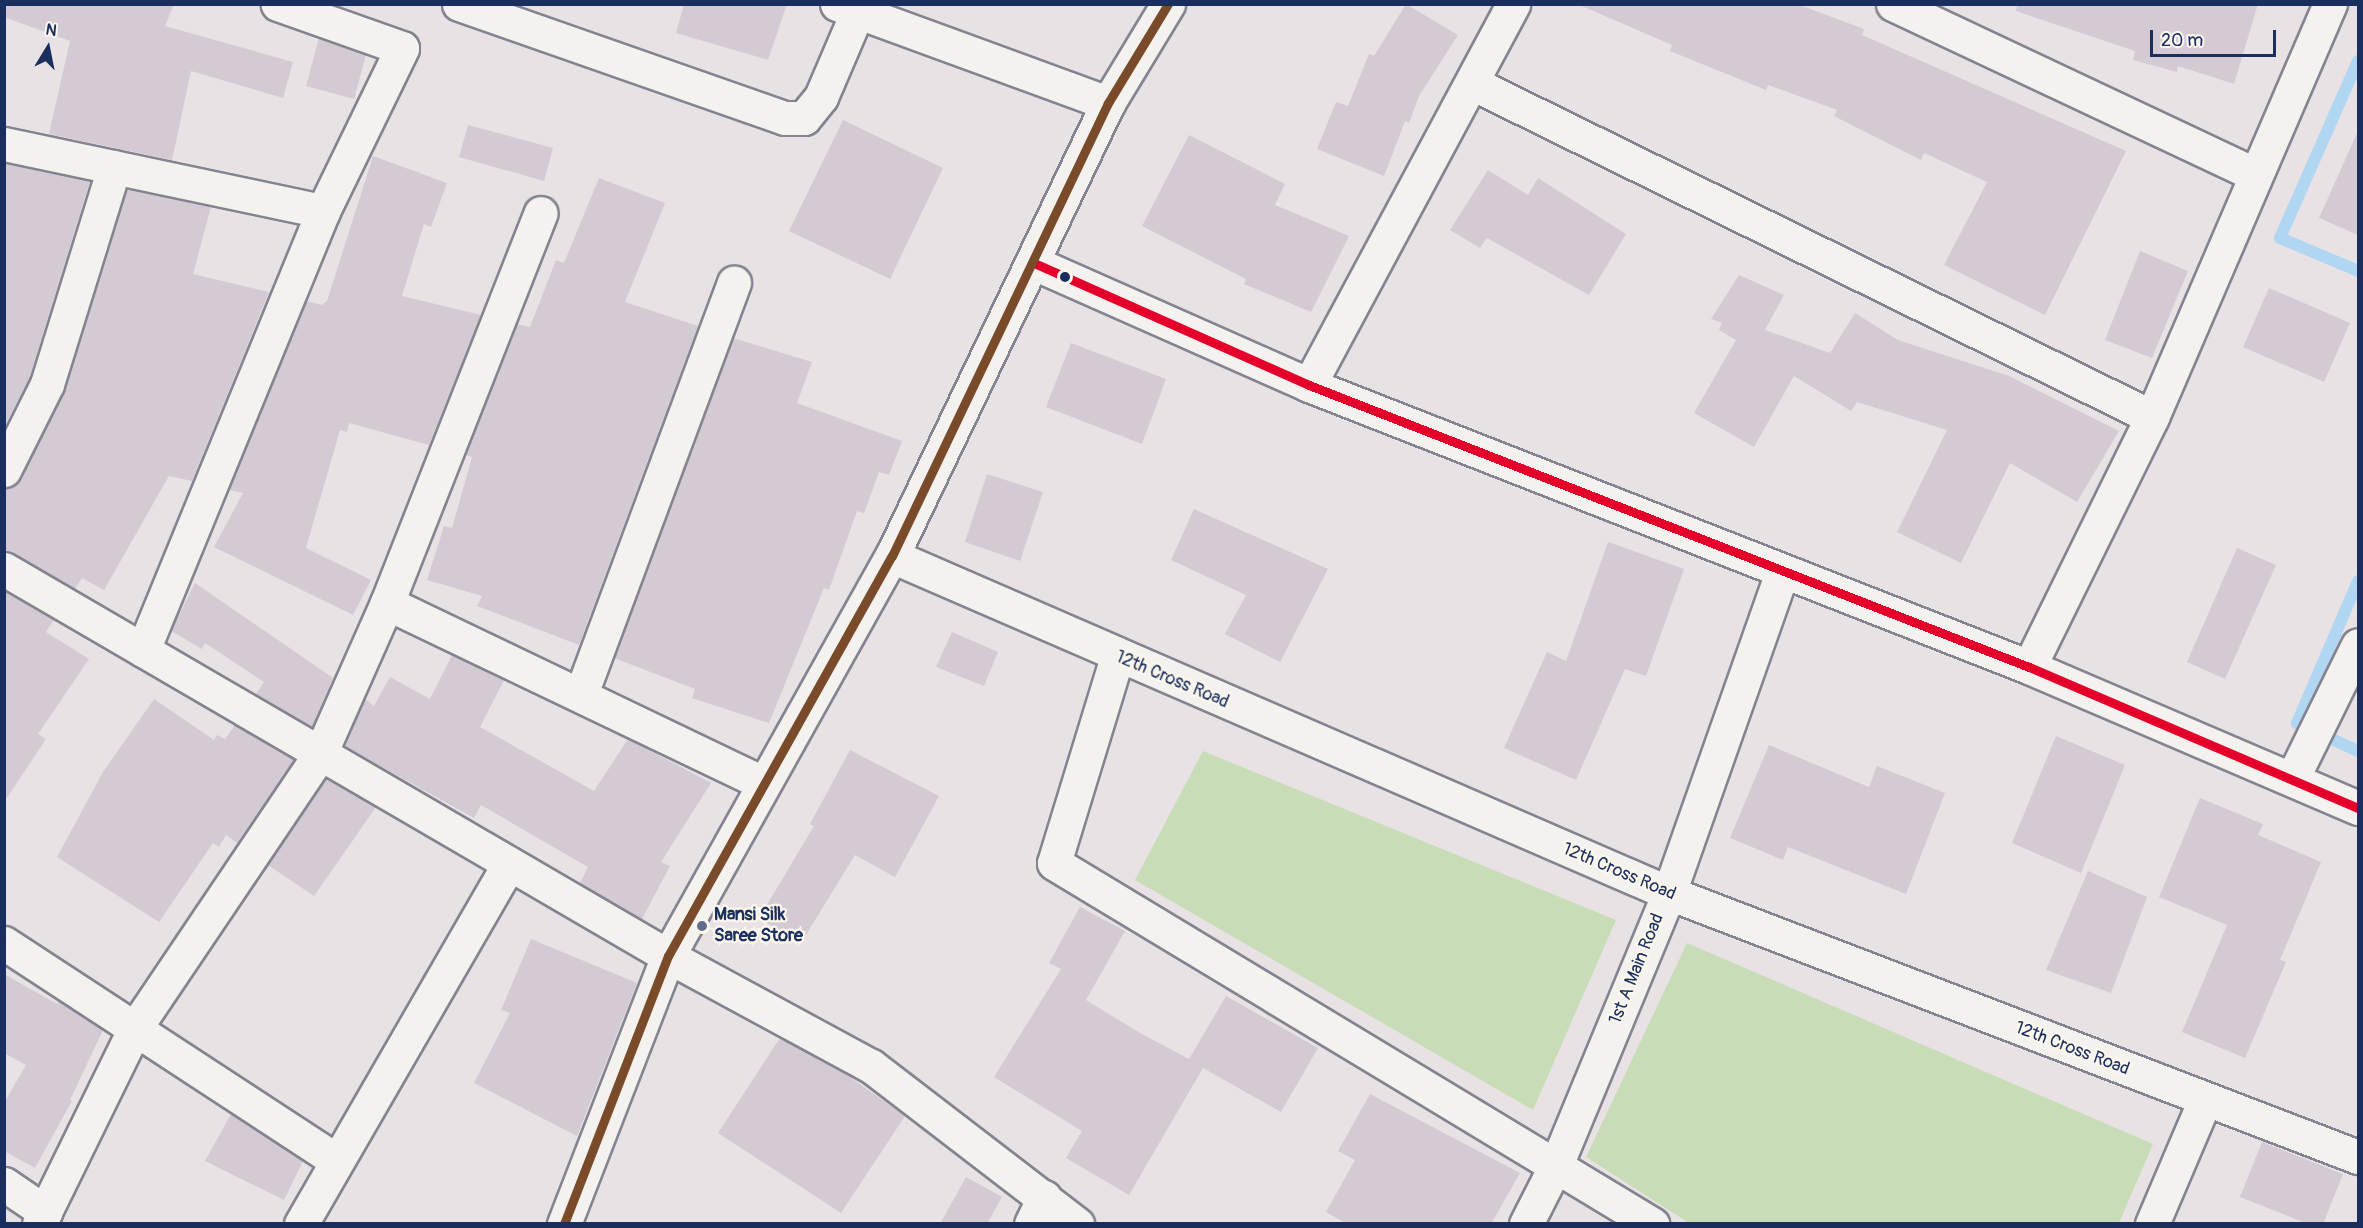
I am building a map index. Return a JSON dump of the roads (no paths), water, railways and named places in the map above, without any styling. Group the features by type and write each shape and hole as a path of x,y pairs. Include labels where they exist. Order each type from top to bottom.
{"street":[{"path":"143,650 323,211 402,48 278,4"},
{"path":"459,4 785,118 804,118 821,97 847,9 1108,103"},
{"path":"564,1224 668,957 762,783 892,556 1034,263 1108,103 1168,4"},
{"path":"1309,385 1474,84 1513,4"},
{"path":"1893,4 2255,174"},
{"path":"2029,667 2152,417 2330,4"},
{"path":"1474,84 2152,417"},
{"path":"4,144 323,211"},
{"path":"4,470 47,384 114,167"},
{"path":"4,1184 42,1218 135,1028 320,754 387,603 541,213"},
{"path":"1034,263 1309,385 1782,573 2029,667 2358,808"},
{"path":"581,694 734,282"},
{"name":"12th Cross Road","path":"892,556 1117,657 1669,893 2358,1157"},
{"path":"4,569 668,957 871,1066 1037,1210 1077,1224"},
{"name":"1st A Main Road","path":"1526,1224 1557,1163 1669,893 1782,573"},
{"path":"387,603 581,694 762,783"},
{"path":"2292,779 2358,645"},
{"path":"1117,657 1054,863 1557,1163 1652,1224"},
{"path":"301,1224 335,1160 509,864"},
{"path":"4,943 335,1160"},
{"path":"2152,1224 2205,1100"}],"waterway":[{"path":"2358,61 2280,238 2358,271"},
{"path":"2358,581 2297,723 2358,751"}],"place":[{"name":"Mansi Silk Saree Store","path":"702,926"}]}
